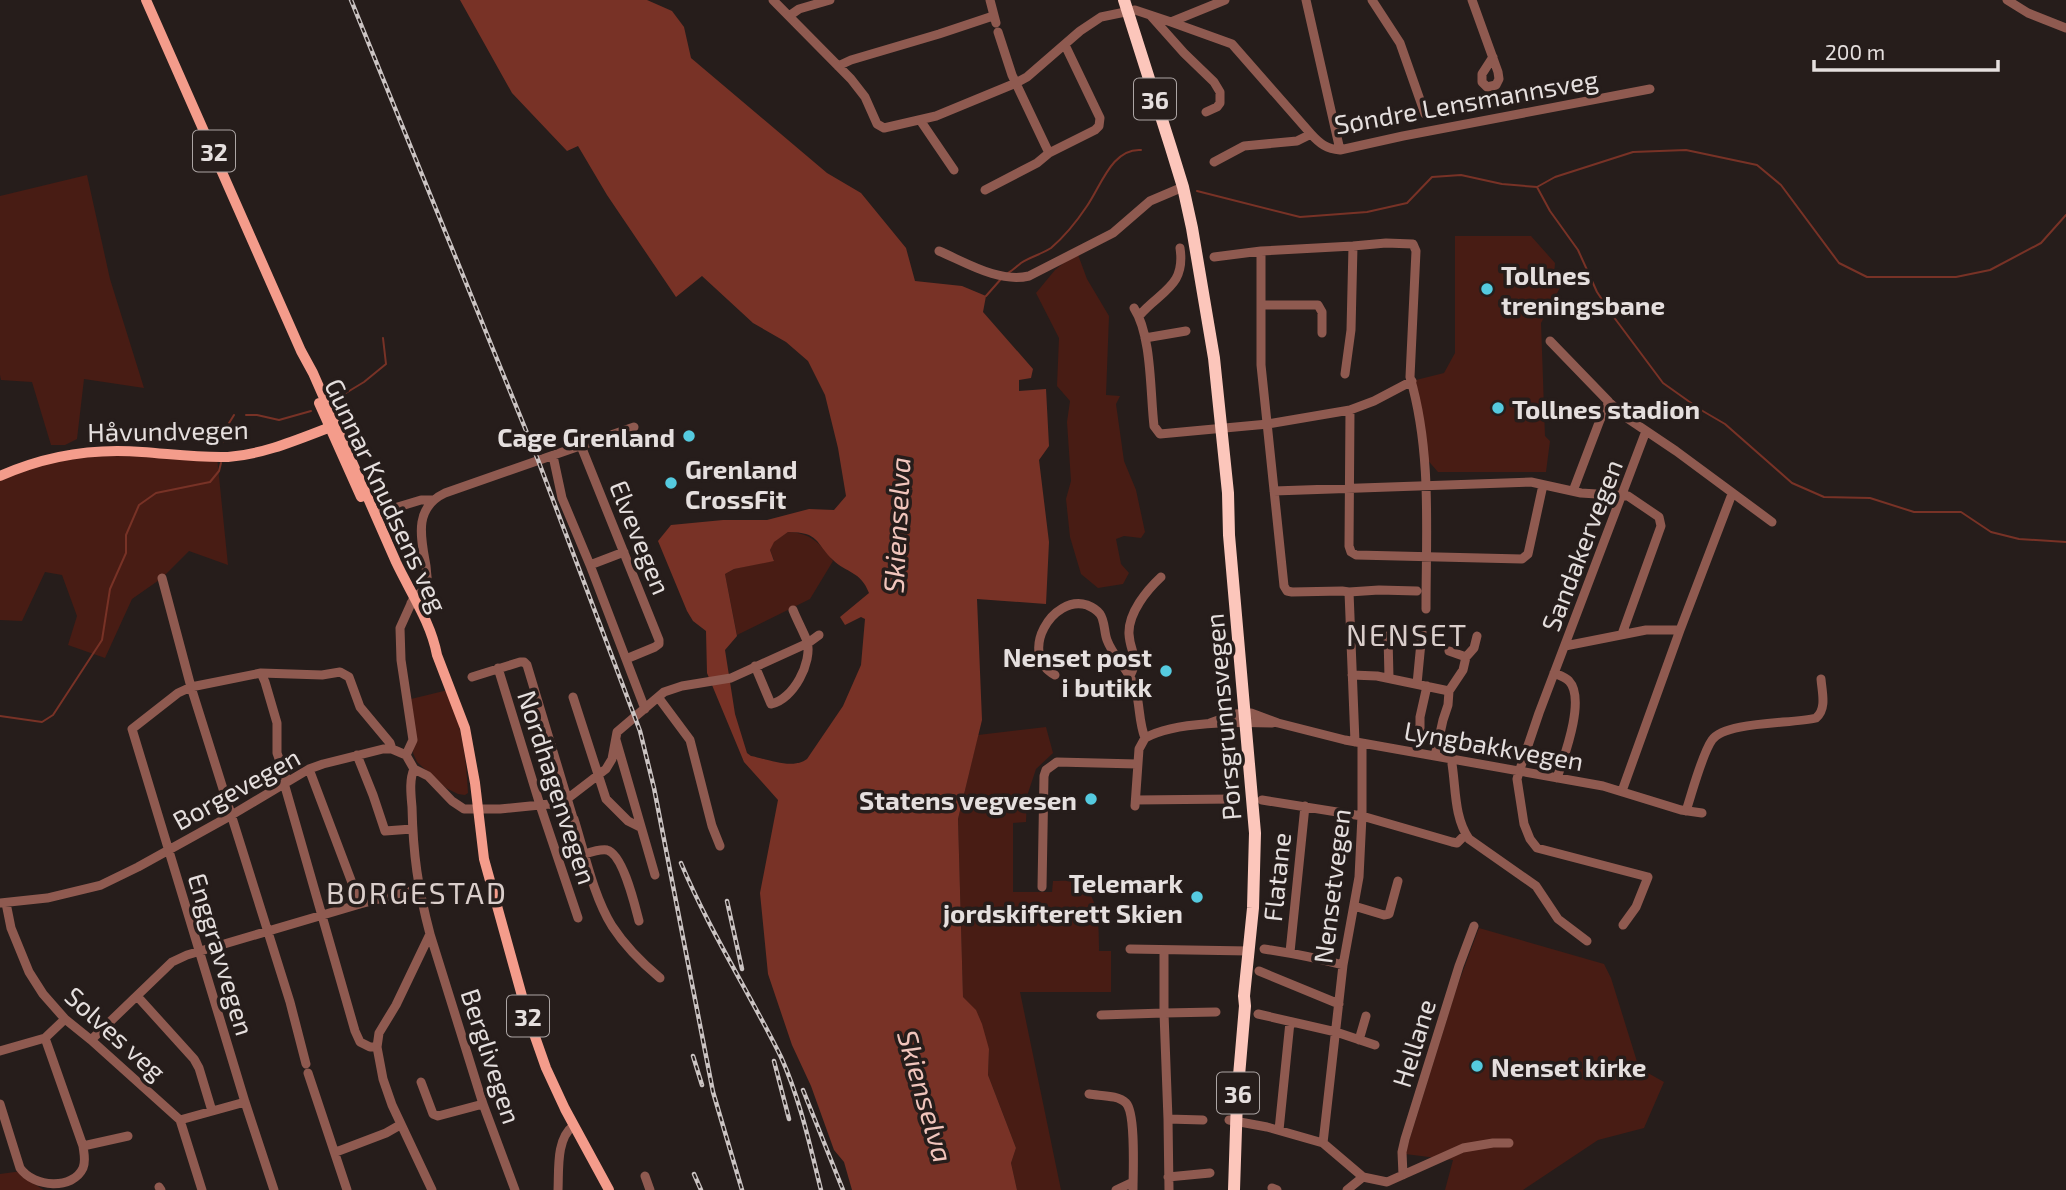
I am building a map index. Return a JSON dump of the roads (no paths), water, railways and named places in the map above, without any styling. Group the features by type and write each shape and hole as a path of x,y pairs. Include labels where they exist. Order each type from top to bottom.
{"highway":[{"name":"Porsgrunnsvegen","path":"1126,5 1183,187 1208,316 1214,358 1217,428 1228,493 1228,535 1257,788 1258,822 1255,833 1255,876 1249,951 1234,1047 1232,1190"}],"main road":[{"name":"Gunnar Knudsens veg","path":"146,0 301,351 304,365 412,604 435,644 465,728 477,844 484,859 539,1050 573,1126 609,1190"},
{"name":"Håvundvegen","path":"0,476 54,458 98,452 205,457 242,455 271,449 332,427"},
{"name":"Gunnar Knudsens veg","path":"595,1163 616,1190"}],"street":[{"path":"774,0 859,88 880,127 884,128 920,120 1016,83 1041,66 1080,31 1126,5"},
{"path":"789,16 799,9 830,0"},
{"path":"990,0 997,35 1049,153"},
{"path":"1171,22 1225,0"},
{"path":"1306,0 1340,150"},
{"path":"1372,0 1400,44 1425,114"},
{"path":"1472,0 1493,57"},
{"path":"2007,0 2028,13 2066,28"},
{"name":"Søndre Lensmannsveg","path":"1126,5 1232,44 1324,147 1340,150 1650,89"},
{"path":"1151,16 1218,87 1220,103 1213,110 1206,112"},
{"path":"838,65 996,24"},
{"path":"985,190 1095,130 1100,122 1065,45"},
{"path":"920,120 954,170"},
{"path":"1214,162 1244,146 1297,141 1311,134"},
{"path":"939,251 1002,276 1029,276 1113,233 1150,201 1183,187"},
{"path":"1214,257 1261,251 1413,244 1416,251 1411,358 1412,381 1424,447 1426,609"},
{"path":"1345,374 1351,330 1353,247"},
{"path":"1180,248 1177,280 1137,312 1145,338 1156,431 1165,434 1268,424 1350,410 1412,381"},
{"path":"1261,251 1261,365 1284,586 1287,591 1417,591"},
{"path":"1261,305 1318,305 1322,312 1322,333"},
{"path":"1145,338 1186,331"},
{"path":"1550,341 1609,402 1772,522"},
{"path":"1573,491 1609,402"},
{"path":"1350,410 1351,552 1363,555 1522,559 1528,554 1544,485"},
{"path":"382,512 421,500 432,500 445,493 634,427"},
{"name":"Sandakervegen","path":"1519,772 1646,430"},
{"name":"Elvevegen","path":"582,446 659,640 659,644 626,659"},
{"path":"552,456 562,498 645,709"},
{"path":"1274,491 1514,481 1581,494 1628,496 1661,522 1622,634"},
{"path":"1622,792 1679,630 1732,494"},
{"path":"406,755 413,740 399,643 400,628 412,604 429,598 421,533 424,514 432,500"},
{"path":"590,565 624,552"},
{"path":"1130,676 1136,662 1129,635 1130,624 1142,600 1161,577"},
{"path":"162,578 191,687 290,1002 307,1069 347,1190"},
{"name":"Nensetvegen","path":"1323,1143 1343,965 1359,877 1362,816 1349,592"},
{"path":"1055,675 1042,665 1039,655 1040,635 1048,622 1071,605 1079,604 1092,608 1101,616 1108,642 1136,690 1139,721 1145,738 1139,749 1135,803 1234,799"},
{"path":"755,666 771,705 779,703 794,689 801,676 808,643 793,610"},
{"path":"1565,646 1646,630 1679,630"},
{"path":"1420,733 1422,632"},
{"path":"191,687 261,673 345,673 360,707 392,749 406,755 414,769 428,776 459,807 474,809 545,805 567,799 598,776 610,764 615,735 624,724 658,697 682,686 731,678 808,643 819,635"},
{"path":"1388,636 1389,678"},
{"path":"1435,756 1449,691 1463,670 1466,657 1474,648 1477,636"},
{"path":"1449,651 1466,657"},
{"path":"472,677 520,662 527,665 596,890 611,924 633,952 660,978"},
{"name":"Nordhagenvegen","path":"498,668 545,805 578,918"},
{"path":"261,673 277,723 276,747 355,1031 360,1042 377,1047"},
{"name":"Sandakervegen","path":"1554,673 1569,681 1574,691 1572,729 1557,778"},
{"path":"1352,675 1389,678 1449,691"},
{"path":"1686,811 1708,747 1718,734 1740,727 1816,718 1823,708 1821,679"},
{"name":"Enggravvegen","path":"191,687 178,693 132,729 274,1190"},
{"path":"573,696 609,803 628,821 640,827"},
{"path":"658,697 690,740 712,826 720,846"},
{"name":"Lyngbakkvegen","path":"1145,738 1166,731 1248,718 1358,743 1557,778 1702,813"},
{"path":"615,735 654,875"},
{"name":"Borgevegen","path":"3,903 47,898 101,885 230,816 309,769 357,755 392,749"},
{"path":"357,755 385,831 412,829"},
{"path":"1042,887 1046,770 1058,762 1138,764"},
{"path":"1452,764 1456,800 1469,839 1536,886 1558,919 1587,940"},
{"path":"309,769 360,904"},
{"path":"91,1040 172,962 360,904 418,889 412,829 411,780 414,769"},
{"path":"1519,772 1517,779 1524,824 1537,848 1648,877 1636,907 1623,925"},
{"name":"Flatane","path":"1262,800 1362,816 1457,843 1466,834"},
{"path":"545,805 564,811 574,819"},
{"name":"Flatane","path":"1290,952 1305,806"},
{"path":"585,854 607,850 611,852 624,870 639,921"},
{"path":"1354,906 1389,914 1398,881"},
{"name":"Berglivegen","path":"418,889 483,1104 515,1190"},
{"name":"Solves veg","path":"3,903 29,972 43,994 65,1019 180,1121"},
{"name":"Hellane","path":"1403,1175 1402,1152 1405,1139 1474,926"},
{"path":"430,934 380,1033 377,1047 383,1079 400,1125 432,1190"},
{"path":"1130,949 1249,951"},
{"path":"1164,950 1169,1190"},
{"name":"Flatane","path":"1264,950 1290,952 1343,965"},
{"path":"1259,971 1339,1004"},
{"path":"137,996 194,1059 212,1111"},
{"path":"1101,1015 1216,1012"},
{"path":"1258,1014 1336,1032 1375,1045"},
{"path":"1359,1040 1366,1016"},
{"path":"0,1051 46,1038 65,1019"},
{"path":"1279,1130 1290,1022"},
{"path":"0,1104 20,1168 32,1180 45,1186 60,1188 74,1181 83,1169 83,1146 46,1038"},
{"path":"421,1082 433,1114 438,1116 483,1104"},
{"path":"1089,1094 1123,1100 1129,1107 1133,1142 1133,1186 1116,1190"},
{"path":"202,1190 180,1121 245,1102"},
{"path":"1168,1119 1203,1120"},
{"path":"1233,1121 1279,1130 1323,1143 1363,1177 1387,1182 1463,1148 1509,1143"},
{"path":"336,1152 400,1125"},
{"path":"558,1190 563,1140 573,1126"},
{"path":"83,1146 128,1136"},
{"path":"1168,1177 1210,1173"},
{"path":"645,1176 650,1190"},
{"path":"1347,1190 1363,1177"}],"water":[{"name":"Skienselva","path":"460,0 647,0 672,11 684,27 691,58 827,173 861,193 906,248 915,281 962,286 986,296 983,312 1033,369 1031,378 1019,380 1019,391 1046,389 1049,446 1039,460 1049,542 1046,604 977,599 982,720 958,819 963,997 976,1010 989,1049 988,1075 1016,1148 1011,1163 1017,1190 852,1190 844,1162 834,1150 811,1086 792,1045 768,974 760,893 778,800 744,762 707,673 706,631 693,621 687,611 658,541 671,525 723,520 767,520 809,509 834,510 846,496 825,395 808,361 786,342 753,323 702,276 676,297 607,195 578,146 567,151 512,93","holes":["788,532 812,536 833,560 858,576 869,593 840,617 845,625 861,617 865,619 861,665 843,706 807,759 787,764 747,753 735,714 725,650 737,636 725,574 734,569 774,561 770,550 774,542"]}],"waterway":[{"path":"1008,273 1056,243 1083,212 1115,162 1122,155 1141,150"},
{"path":"1197,191 1300,217 1367,212 1407,203 1432,177 1461,175 1502,184 1537,187 1555,177 1633,152 1686,150 1757,165 1781,185 1839,263 1867,277 1956,277 1990,270 2041,243 2066,215"},
{"path":"1537,187 1550,211 1578,250 1597,292 1663,383 1725,424 1792,483 1824,497 1870,498 1914,512 1961,512 1991,532 2019,539 2066,542"},
{"path":"986,296 1001,279"},
{"path":"331,402 364,382 386,364 383,338"},
{"path":"246,415 279,420 311,411"},
{"path":"224,442 226,428 234,415"},
{"path":"0,716 42,722 53,715 102,640 110,589 126,553 126,535 139,505 156,493 210,482 219,471 221,463"}],"railway":[{"path":"351,0 538,460 640,731 654,788 713,1092 742,1190"},
{"path":"681,863 788,1073 821,1190"},
{"path":"727,901 742,969"},
{"path":"693,1056 702,1085"},
{"path":"774,1061 789,1119"},
{"path":"803,1090 843,1190"},
{"path":"694,1174 701,1190"}],"place":[{"name":"Tollnes treningsbane","path":"1487,289"},
{"name":"Tollnes stadion","path":"1498,408"},
{"name":"Cage Grenland","path":"689,436"},
{"name":"Grenland CrossFit","path":"671,483"},
{"name":"Nenset post i butikk","path":"1166,671"},
{"name":"Statens vegvesen","path":"1091,799"},
{"name":"Telemark jordskifterett Skien","path":"1197,897"},
{"name":"Nenset kirke","path":"1477,1066"}],"district":[{"name":"NENSET","path":"1407,634"},
{"name":"BORGESTAD","path":"417,892"}]}
